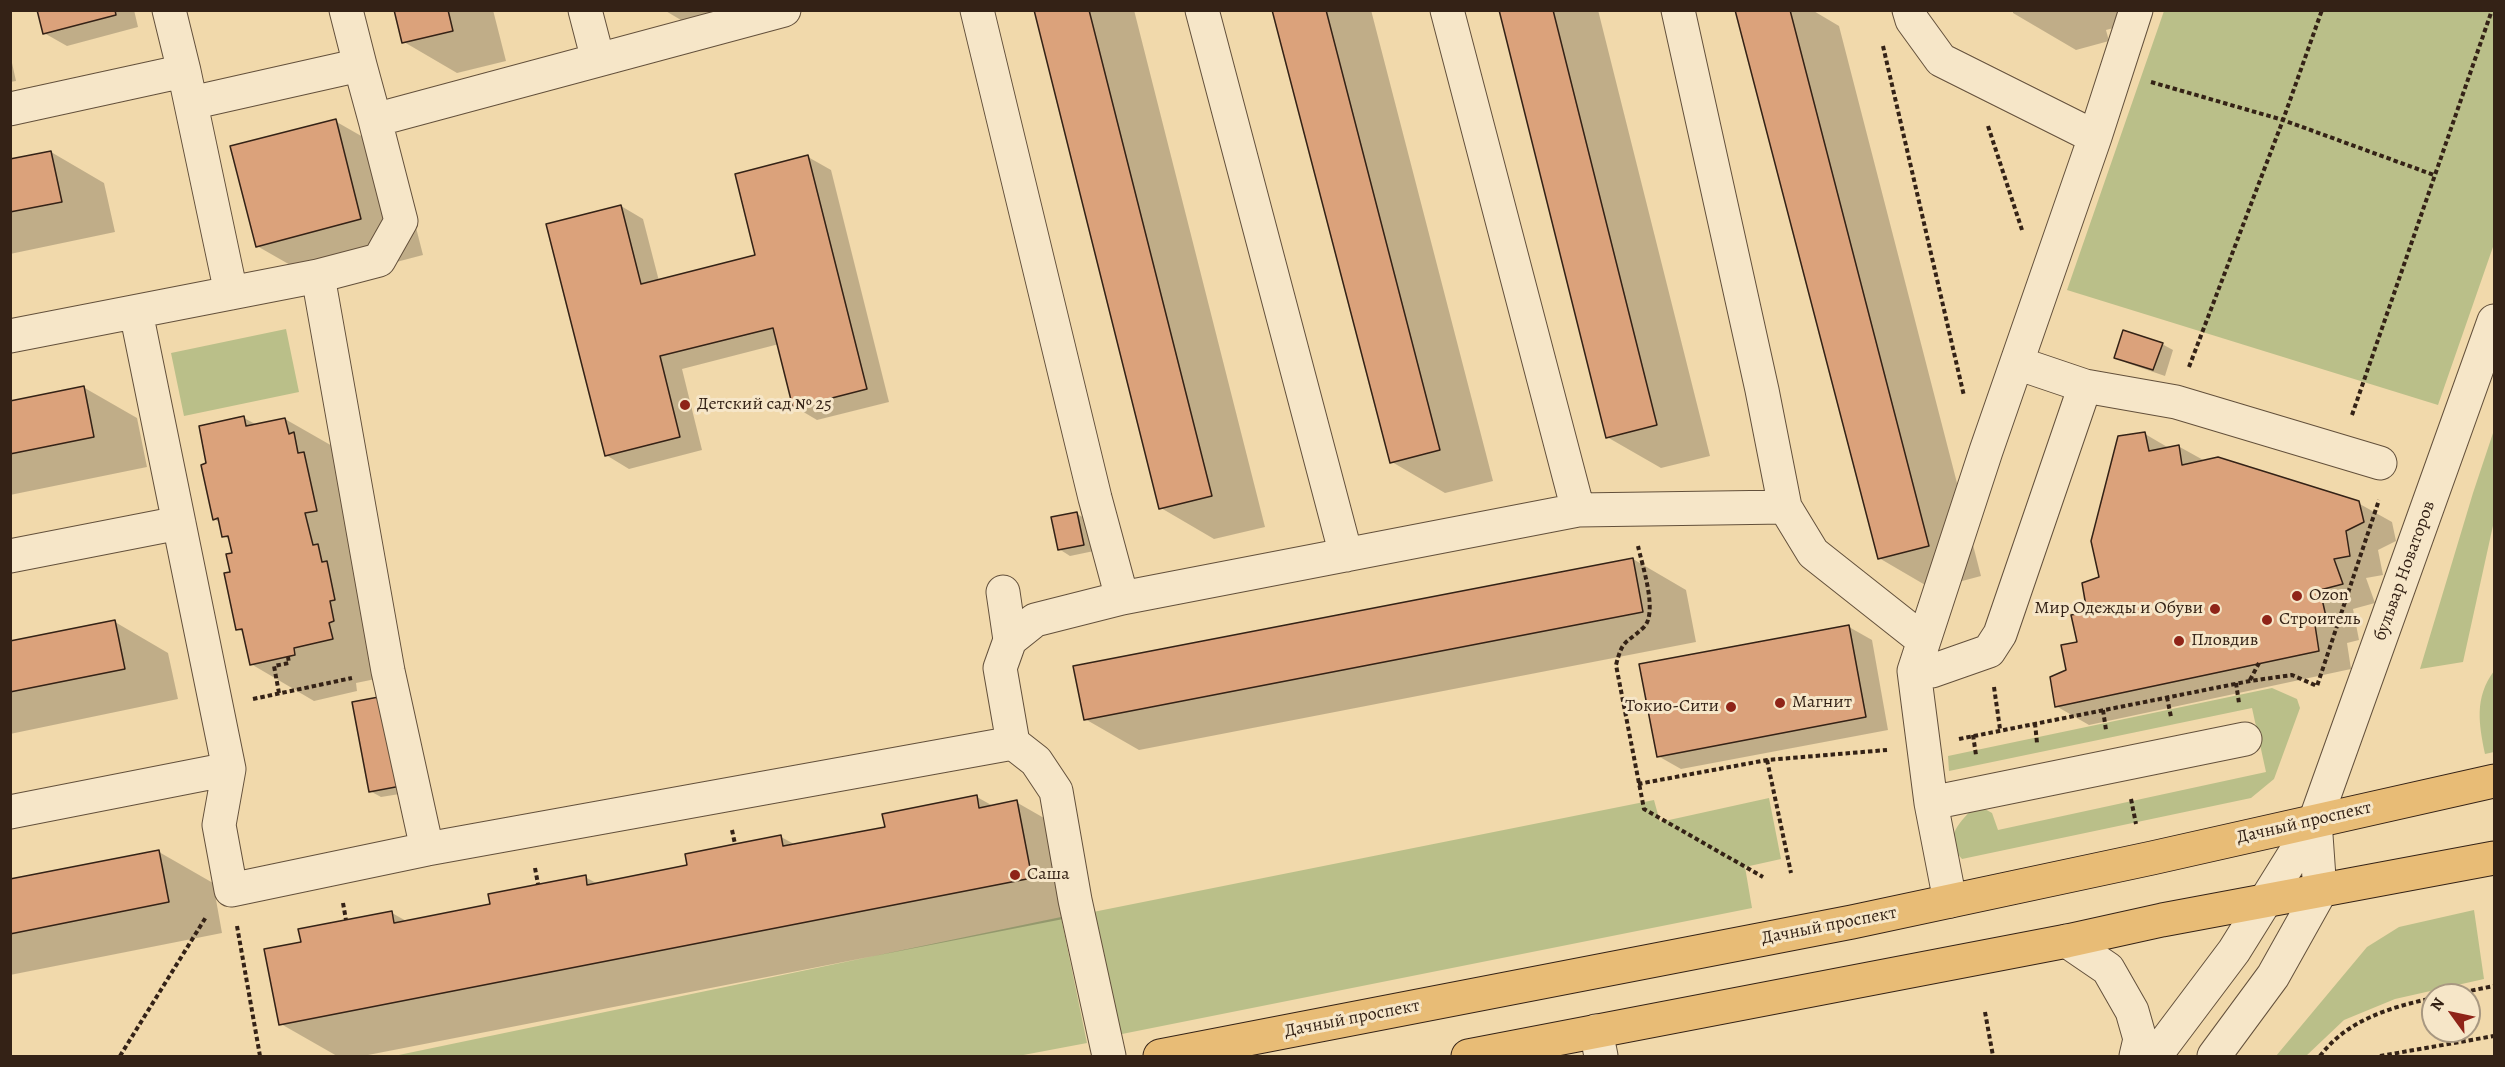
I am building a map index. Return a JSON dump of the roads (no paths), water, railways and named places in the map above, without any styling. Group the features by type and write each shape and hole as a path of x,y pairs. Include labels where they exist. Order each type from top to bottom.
{"main road":[{"name":"Дачный проспект","path":"1160,1056 1950,901 2494,781"},
{"path":"1468,1056 1598,1044 2162,920 2494,858"}],"street":[{"path":"169,10 231,293"},
{"path":"10,336 318,276 379,261 401,221 346,10"},
{"path":"585,10 598,60"},
{"path":"375,120 784,10"},
{"path":"977,10 1095,498 1122,598"},
{"path":"1202,10 1346,555"},
{"path":"1447,10 1578,510"},
{"path":"1678,10 1762,390 1785,507 1813,553 1923,640"},
{"path":"1909,10 1912,20 1941,60 2095,137"},
{"path":"1950,901 1931,802 1914,671 2136,10"},
{"path":"191,103 360,65"},
{"path":"10,109 184,71"},
{"path":"318,276 388,671 427,849"},
{"path":"136,312 229,769 219,825 231,890 427,849 1013,743"},
{"name":"бульвар Новаторов","path":"2155,1056 2234,951 2315,821 2494,321"},
{"path":"2017,363 2085,386 2175,402 2380,464"},
{"path":"1914,671 1932,671 1989,651 2000,634 2085,386"},
{"path":"1010,640 1035,620 1122,598 1578,510 1785,507"},
{"path":"10,556 179,523"},
{"path":"1003,592 1010,640 1000,669 1013,743 1036,761 1056,791 1075,900 1109,1056"},
{"path":"1931,802 2245,739"},
{"path":"10,812 229,769"},
{"name":"бульвар Новаторов","path":"2315,821 2320,892"},
{"path":"2214,1056 2273,976 2320,892"},
{"path":"2067,941 2108,969 2132,1011 2140,1039 2136,1056"}],"place":[{"name":"Детский сад № 25","path":"685,405"},
{"name":"Ozon","path":"2297,596"},
{"name":"Мир Одежды и Обуви","path":"2215,609"},
{"name":"Строитель","path":"2267,620"},
{"name":"Пловдив","path":"2179,641"},
{"name":"Магнит","path":"1780,703"},
{"name":"Токио-Сити","path":"1731,707"},
{"name":"Саша","path":"1015,875"}]}
